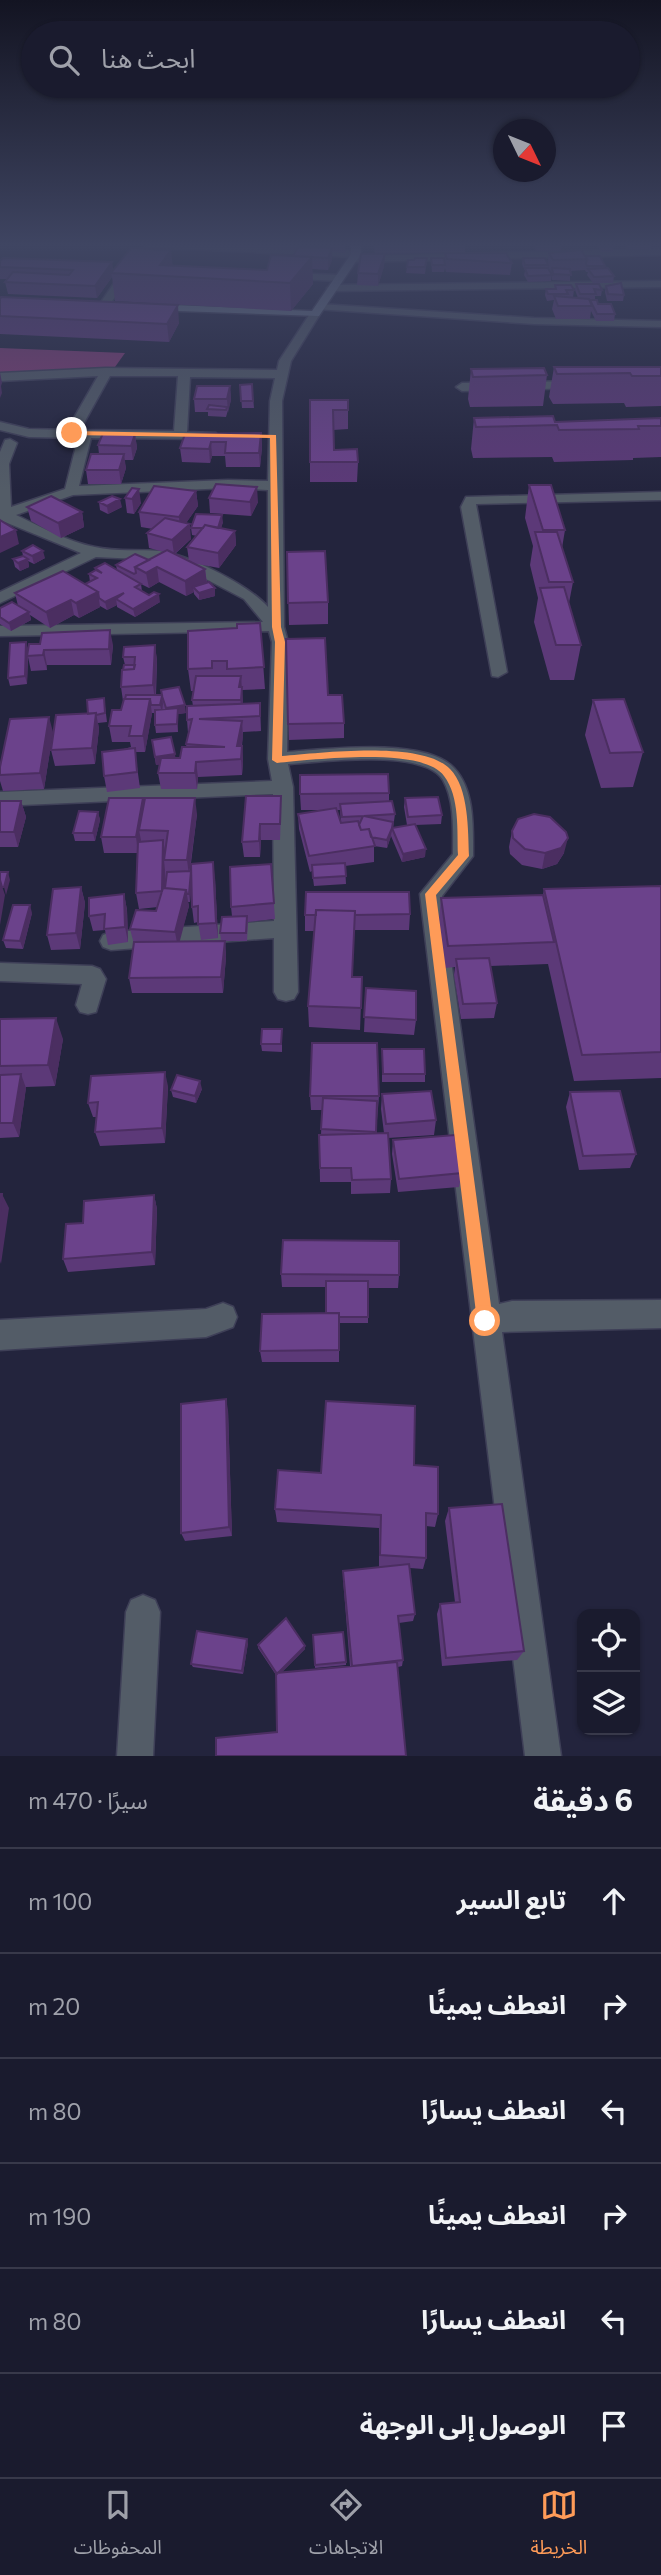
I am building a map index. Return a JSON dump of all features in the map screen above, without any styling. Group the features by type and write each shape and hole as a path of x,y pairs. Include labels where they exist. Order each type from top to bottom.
{"street":[{"path":"286,992 283,787 277,760 280,642 276,627 276,486 267,436 285,361 307,326"},
{"path":"0,377 106,372 283,374"},
{"path":"71,491 79,433 106,372"},
{"path":"180,436 184,373"},
{"path":"462,387 595,385"},
{"path":"0,426 29,433 220,436"},
{"path":"2,515 2,464 5,444 29,433"},
{"path":"2,515 71,491 176,485 276,486"},
{"path":"498,672 468,507 471,500 661,496"},
{"path":"2,515 50,537 94,552 162,556 208,574 250,596 276,627"},
{"path":"0,598 94,552"},
{"path":"0,631 276,627"},
{"path":"277,760 358,753 427,758 446,771 452,780 462,814 463,856 430,894 543,1756"},
{"path":"0,799 283,787"},
{"path":"111,942 284,929"},
{"path":"0,972 92,975 95,979 88,1005"},
{"path":"485,1321 512,1315 661,1314"},
{"path":"0,1335 206,1324 223,1317"},
{"path":"135,1756 143,1612"}],"shaded area":[{"path":"0,348 125,353 115,367 0,374"}],"building":[{"path":"554,367 661,367 661,376 632,376 630,373 557,374"},
{"path":"544,368 547,375 473,377 471,369"},
{"path":"252,384 253,401 241,401 240,385"},
{"path":"197,386 230,386 227,399 194,399"},
{"path":"310,400 348,400 348,410 333,410 334,450 357,449 358,462 310,462"},
{"path":"209,405 227,407 226,410 207,409"},
{"path":"553,416 555,422 661,418 661,426 638,426 639,429 559,430 557,425 476,427 474,418"},
{"path":"103,433 135,434 131,446 98,445"},
{"path":"261,433 259,453 225,453 226,442 211,442 209,449 180,448 185,434"},
{"path":"91,454 124,454 119,470 86,470"},
{"path":"216,484 257,487 250,502 209,498"},
{"path":"529,485 551,485 565,530 543,530"},
{"path":"154,486 196,491 179,517 139,512"},
{"path":"132,488 139,489 132,499 125,498"},
{"path":"51,496 82,512 58,523 27,507"},
{"path":"112,496 120,499 107,506 99,502"},
{"path":"196,514 222,515 218,528 205,525 203,528 191,528"},
{"path":"165,518 190,524 172,540 147,533"},
{"path":"0,520 16,530 0,537"},
{"path":"205,525 235,531 218,553 187,547"},
{"path":"535,532 557,532 573,582 549,582"},
{"path":"33,545 43,551 32,556 22,551"},
{"path":"167,550 205,569 185,581 157,567 146,573 135,567"},
{"path":"325,551 328,602 288,603 287,552"},
{"path":"135,554 149,560 135,567 136,573 116,565"},
{"path":"23,556 28,559 18,563 13,559"},
{"path":"105,563 141,584 135,587 149,595 154,592 159,594 133,609 116,599 124,593 105,602 99,598 98,592 85,584 97,578 89,574 96,570 102,573 95,568"},
{"path":"63,571 98,592 76,603 71,600 46,612 15,593"},
{"path":"209,582 215,588 199,593 193,587"},
{"path":"564,587 581,645 556,645 540,588"},
{"path":"12,602 29,612 9,623 0,617 0,608"},
{"path":"260,623 264,667 227,669 227,661 212,661 212,668 188,669 188,631 237,628 237,624"},
{"path":"110,630 109,649 44,650 43,655 27,656 29,644 40,644 42,633"},
{"path":"325,638 328,695 342,695 344,723 288,724 286,639"},
{"path":"26,642 25,676 8,678 10,643"},
{"path":"155,645 153,685 121,687 122,670 134,669 135,657 123,657 124,647"},
{"path":"124,665 135,665 134,669 123,670"},
{"path":"196,676 241,676 241,700 192,700"},
{"path":"179,687 185,705 166,708 162,696 160,705 151,705 150,699 125,699 126,695 162,695 161,690"},
{"path":"104,698 105,713 88,714 87,700"},
{"path":"124,699 150,699 143,736 129,736 131,726 109,726 112,710 121,710"},
{"path":"624,699 643,752 610,753 593,700"},
{"path":"260,703 260,716 199,719 242,721 237,746 242,746 241,759 196,762 195,773 158,773 161,758 180,758 182,747 225,747 186,744 192,719 187,720 187,706"},
{"path":"178,708 177,724 155,725 155,710"},
{"path":"96,713 92,748 51,750 56,715"},
{"path":"49,717 40,773 0,775 10,719"},
{"path":"171,737 175,754 155,757 152,740"},
{"path":"135,748 137,772 104,776 102,752"},
{"path":"388,774 389,793 300,794 300,775"},
{"path":"246,796 281,796 280,824 260,824 259,841 242,842"},
{"path":"438,797 442,815 408,817 405,798"},
{"path":"109,798 143,798 136,837 101,837"},
{"path":"145,798 195,798 187,860 164,860 168,831 139,830"},
{"path":"0,801 21,801 14,832 0,832"},
{"path":"392,801 395,814 364,816 393,822 387,840 371,837 369,829 361,830 359,825 363,816 342,817 340,804"},
{"path":"336,808 341,823 358,821 361,830 369,829 375,846 309,856 298,814"},
{"path":"79,811 98,812 93,833 73,833"},
{"path":"534,814 550,817 566,832 568,838 561,848 545,853 525,849 513,838 512,831 518,819"},
{"path":"415,824 426,849 403,854 392,828"},
{"path":"163,840 162,891 136,893 138,842"},
{"path":"213,862 216,923 198,924 198,906 192,907 191,864"},
{"path":"345,863 346,876 313,878 312,865"},
{"path":"271,864 274,903 231,907 230,867"},
{"path":"191,871 189,894 186,890 165,888 167,872"},
{"path":"0,872 8,872 4,887 0,880"},
{"path":"661,886 661,1052 582,1055 544,889"},
{"path":"81,887 76,933 47,935 53,889"},
{"path":"163,888 186,890 175,932 130,929 136,910 156,911"},
{"path":"306,892 409,892 410,914 355,915 355,911 316,910 316,915 305,915"},
{"path":"124,894 125,927 104,929 105,914 89,916 89,898"},
{"path":"543,895 554,942 448,946 441,898"},
{"path":"13,905 30,905 20,941 3,940"},
{"path":"316,910 355,911 352,977 362,977 361,1008 308,1006"},
{"path":"247,916 246,933 220,933 222,917"},
{"path":"225,941 221,977 129,978 134,942"},
{"path":"489,958 497,1003 463,1004 456,959"},
{"path":"366,988 416,991 416,1020 364,1017"},
{"path":"56,1018 48,1065 0,1066 0,1019"},
{"path":"262,1029 282,1029 281,1044 261,1044"},
{"path":"312,1043 377,1043 379,1096 310,1096"},
{"path":"382,1049 424,1049 425,1074 383,1074"},
{"path":"165,1072 162,1128 95,1132 98,1102 88,1103 91,1076"},
{"path":"21,1074 13,1123 0,1123 0,1075"},
{"path":"177,1075 200,1081 195,1096 171,1090"},
{"path":"431,1091 436,1120 386,1124 382,1094"},
{"path":"620,1091 636,1154 583,1156 570,1092"},
{"path":"323,1098 377,1101 376,1132 321,1129"},
{"path":"388,1133 391,1179 352,1180 351,1168 320,1168 319,1135"},
{"path":"455,1135 462,1173 399,1179 393,1140"},
{"path":"154,1195 152,1252 63,1259 66,1224 83,1223 84,1201"},
{"path":"283,1240 399,1241 399,1275 281,1274"},
{"path":"326,1281 368,1281 368,1317 339,1317 339,1313 326,1313"},
{"path":"339,1313 339,1350 260,1351 262,1314"},
{"path":"226,1399 229,1527 181,1533 181,1404"},
{"path":"326,1401 415,1406 414,1465 438,1467 438,1514 426,1513 426,1558 380,1555 381,1515 275,1509 278,1470 321,1473"},
{"path":"502,1504 524,1651 446,1658 440,1604 460,1602 449,1508"},
{"path":"409,1564 415,1614 398,1616 403,1660 352,1666 343,1571"},
{"path":"286,1618 305,1646 277,1674 258,1645"},
{"path":"197,1631 247,1639 242,1671 191,1664"},
{"path":"343,1632 346,1662 315,1665 313,1635"},
{"path":"397,1662 406,1756 216,1756 216,1738 277,1732 276,1673"}],"route":[{"path":"72,433 274,436 276,627 280,642 277,760 358,753 427,758 446,771 452,780 462,814 463,856 455,869 430,894 485,1321"}]}
